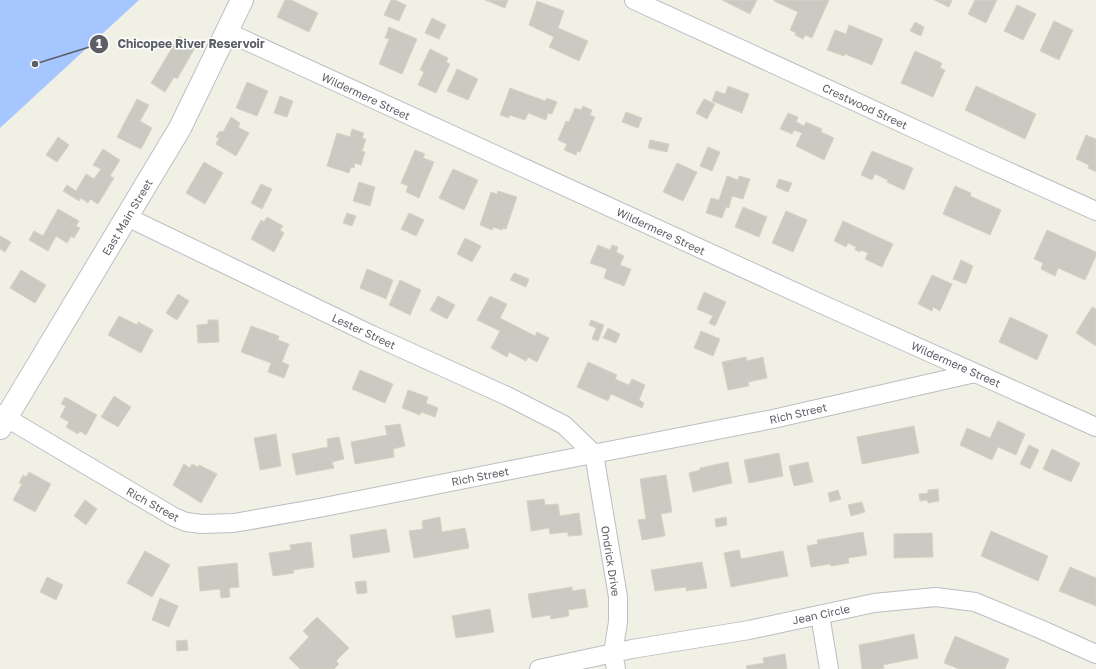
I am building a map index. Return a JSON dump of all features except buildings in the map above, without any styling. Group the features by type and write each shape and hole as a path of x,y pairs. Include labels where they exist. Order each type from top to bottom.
{"main road":[{"name":"East Main Street","path":"2,420 180,128 242,0"}],"street":[{"name":"Crestwood Street","path":"634,0 1096,211"},
{"name":"Wildermere Street","path":"227,32 1096,428"},
{"name":"Lester Street","path":"127,217 372,336 507,396 551,418 564,425 594,454"},
{"name":"Rich Street","path":"2,420 174,517 186,522 202,524 234,522 319,508 774,419 975,373"},
{"name":"Ondrick Drive","path":"594,454 618,597 615,661"},
{"name":"Jean Circle","path":"539,669 615,661 874,603 936,597 975,602 1096,654"},
{"path":"820,615 829,669"}],"water":[{"path":"0,0 139,0 0,128"}],"place":[{"name":"Chicopee River Reservoir","path":"35,64"}]}
